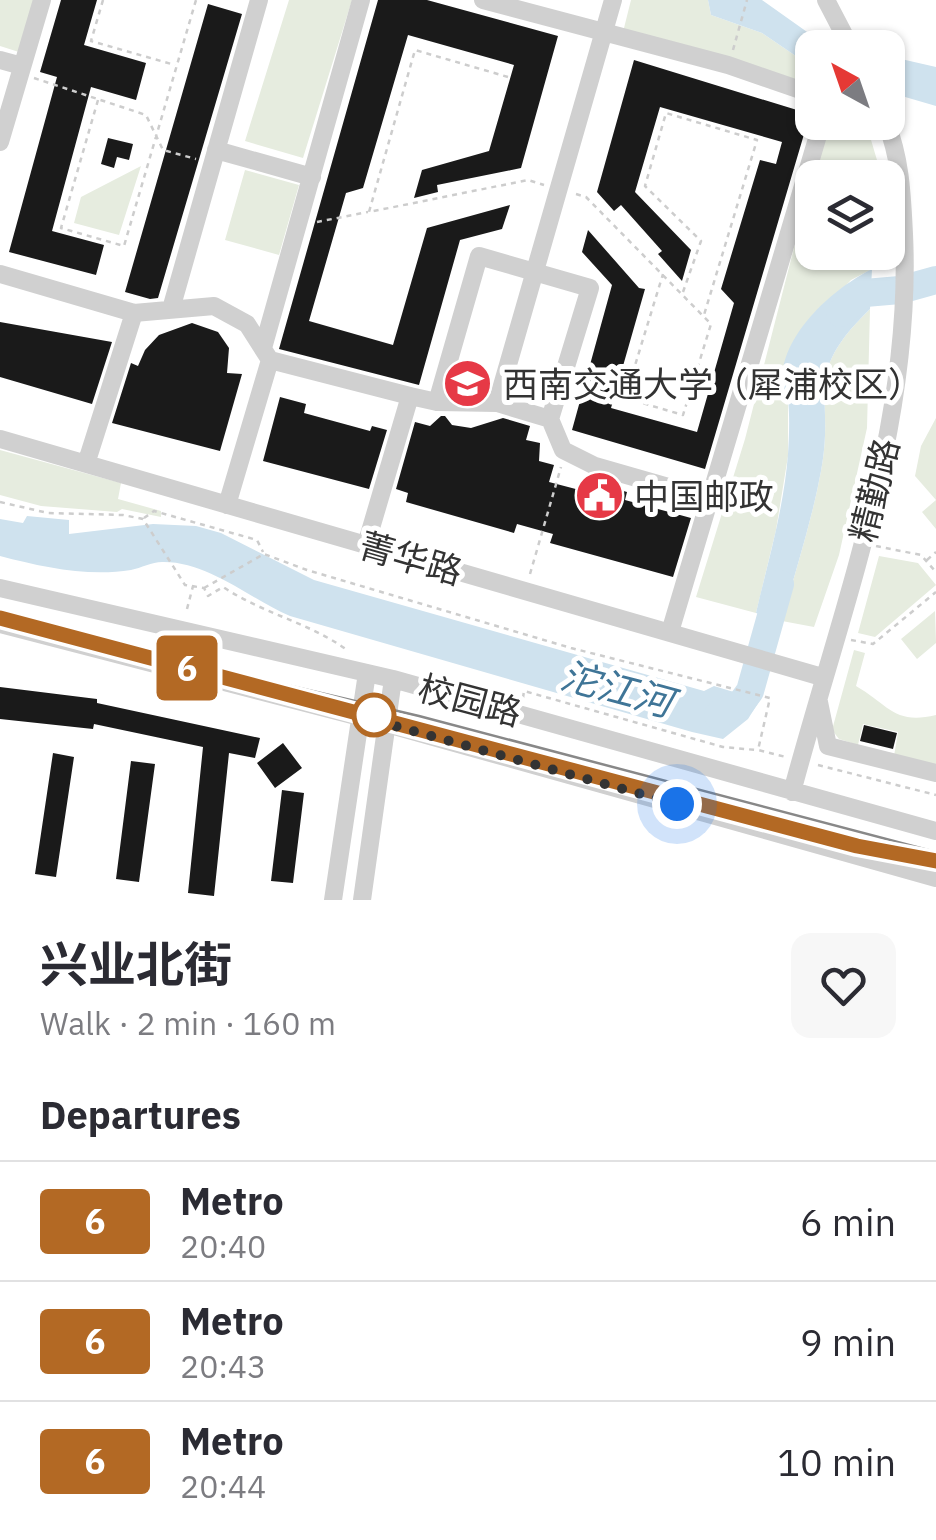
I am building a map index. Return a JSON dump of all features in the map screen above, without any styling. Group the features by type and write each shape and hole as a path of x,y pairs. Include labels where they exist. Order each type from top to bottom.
{"street":[{"path":"0,142 42,0"},
{"path":"171,309 259,0"},
{"path":"227,505 361,0"},
{"path":"484,0 728,66 795,88"},
{"path":"497,402 613,0"},
{"path":"826,0 842,30"},
{"path":"0,60 22,66"},
{"path":"670,632 817,140"},
{"name":"精勤路","path":"792,792 862,544 892,416 902,336 905,258 901,170 892,140"},
{"path":"214,157 312,177"},
{"path":"438,402 480,256 590,288 550,419 566,451 595,466 710,499"},
{"path":"0,274 134,313 214,306 247,324 266,354 410,396 438,402 497,402 550,419"},
{"path":"86,464 134,313"},
{"path":"366,544 410,396"},
{"name":"菁华路","path":"0,440 715,645 793,669 820,687"},
{"name":"校园路","path":"0,588 104,615 367,672 936,831"},
{"name":"校园路","path":"0,624 359,716 936,878"},
{"path":"333,900 367,672"},
{"path":"362,900 393,679"},
{"path":"820,687 828,746 936,773"}],"path":[{"path":"103,0 91,40 177,65"},
{"path":"98,100 61,228 124,246 196,0"},
{"path":"728,66 748,0"},
{"path":"370,212 415,50 508,77"},
{"path":"22,66 39,82 146,115 164,150 214,157"},
{"path":"682,294 701,242 644,186 666,113 757,140 704,317"},
{"path":"298,226 528,180"},
{"path":"586,196 711,324 683,415 625,398 662,274"},
{"path":"525,590 566,451"},
{"path":"0,502 48,514 143,519 154,511 257,540 264,554 307,570 571,648 761,695"},
{"path":"143,519 186,585 204,588 264,554"},
{"path":"862,544 921,554 936,572"},
{"path":"926,561 936,552"},
{"path":"187,609 193,586"},
{"path":"204,588 208,596 224,587 269,614 325,634 354,656"},
{"path":"835,636 873,644 936,592"},
{"path":"522,700 524,691 723,747 758,750"}],"shaded area":[{"path":"0,0 37,0 22,53 0,46"},
{"path":"289,0 352,0 303,158 245,141"},
{"path":"631,0 708,0 711,15 762,33 795,55 795,82 623,32"},
{"path":"822,140 871,140 877,160 817,160"},
{"path":"141,166 119,235 74,223 81,197"},
{"path":"245,170 299,185 279,255 225,240"},
{"path":"795,244 795,270 870,270 851,280 797,337 782,382 788,399 788,456 776,530 756,613 696,597 745,439"},
{"path":"870,309 867,428 839,555 814,627 782,621 821,471 828,369 848,332"},
{"path":"936,418 936,500 915,476 921,446"},
{"path":"0,450 121,483 118,499 161,511 161,517 122,509 117,512 41,506 0,495"},
{"path":"936,500 936,529 922,512"},
{"path":"879,556 918,563 936,585 875,637 858,633"},
{"path":"935,611 936,643 917,659 901,639"},
{"path":"854,650 865,653 856,686 901,715 936,715 936,765 894,756 898,732 863,724 858,745 839,739 832,730"}],"water":[{"path":"708,0 762,0 804,30 795,30 795,55 762,33 711,15"},
{"path":"905,60 936,67 936,106 905,97"},
{"path":"872,270 870,309 848,332 828,369 821,471 782,621 756,613 786,474 789,420 782,378 785,361 801,328 827,300"},
{"path":"27,516 69,520 69,534 153,524 196,526 221,533 314,580 704,691 714,686 760,700 748,719 723,739 290,616 212,574 179,563 82,572 0,556 0,519 23,523"}],"building":[{"path":"61,0 97,0 84,45 146,63 136,100 91,87 52,231 104,245 96,275 9,252 57,77 40,72"},
{"path":"378,0 427,0 558,36 521,168 437,185 438,192 414,198 422,170 489,151 514,65 408,35 363,188 346,193 309,321 393,345 427,228 510,205 502,229 460,240 419,385 279,349"},
{"path":"208,4 242,14 158,298 150,299 125,292"},
{"path":"634,60 795,109 795,140 802,140 705,469 572,430 612,285 582,252 588,230 639,288 645,289 611,408 697,432 734,303 721,289 760,160 776,164 782,142 660,107 635,192 691,250 682,281 658,254 662,251 621,205 614,211 597,192"},
{"path":"108,138 133,144 129,160 117,157 114,168 101,164"},
{"path":"0,322 112,342 92,404 0,377"},
{"path":"192,323 218,332 229,348 227,373 242,374 220,451 112,423 131,363 138,366 145,350 159,335"},
{"path":"280,397 306,404 304,413 370,431 372,426 387,430 369,489 263,461"},
{"path":"441,416 452,425 471,428 503,418 530,426 526,440 540,443 539,461 554,465 549,482 591,493 592,487 601,489 603,485 627,492 625,500 691,518 673,577 550,543 553,534 517,524 514,533 406,502 408,493 396,489 415,422 430,426"},
{"path":"0,687 97,699 97,703 260,738 255,758 229,753 214,896 188,893 203,747 94,724 93,729 0,719"},
{"path":"864,725 897,733 893,749 860,741"},
{"path":"283,743 302,768 275,788 257,763"},
{"path":"53,753 74,757 56,877 35,874"},
{"path":"131,761 155,764 139,882 116,879"},
{"path":"282,790 304,793 293,883 271,881"}],"waterway":[{"name":"沱江河","path":"840,313 865,293 900,290 936,280"},
{"name":"沱江河","path":"718,715 742,702 750,691 780,584"}],"tram line":[{"path":"0,613 120,646 419,716 936,852"}],"metro line":[{"name":"6","path":"0,618 857,846 936,861"}],"place":[{"name":"西南交通大学（犀浦校区）","path":"468,384"},
{"name":"中国邮政","path":"599,496"}],"route":[{"path":"374,715 359,716 677,804"}]}
